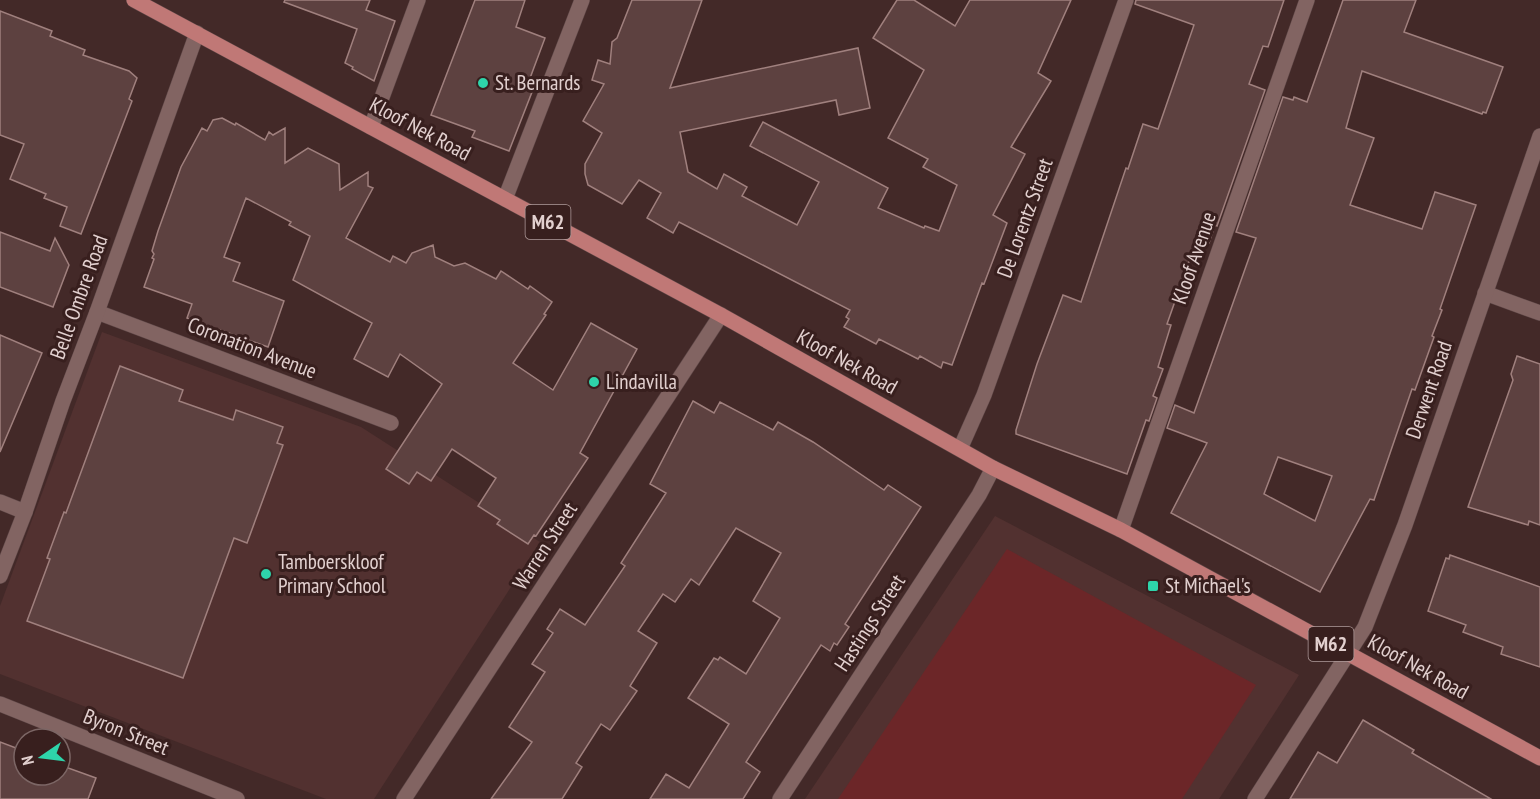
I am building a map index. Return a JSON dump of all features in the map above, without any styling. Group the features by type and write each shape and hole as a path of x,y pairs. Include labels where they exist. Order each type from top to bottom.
{"main road":[{"name":"Kloof Nek Road","path":"135,0 721,315 993,468 1121,531 1350,653 1540,758"}],"street":[{"path":"371,127 418,0"},
{"path":"505,199 582,0"},
{"name":"De Lorentz Street","path":"960,449 984,395 1126,0"},
{"name":"Kloof Avenue","path":"1121,531 1307,0"},
{"name":"Belle Ombre Road","path":"0,576 25,512 63,401 98,312 197,33"},
{"name":"Derwent Road","path":"1255,799 1365,627 1405,525 1540,136"},
{"path":"1485,293 1540,313"},
{"name":"Coronation Avenue","path":"98,312 391,423"},
{"name":"Warren Street","path":"404,799 721,315"},
{"name":"Hastings Street","path":"780,799 979,495 993,468"},
{"path":"0,501 25,512"},
{"name":"Byron Street","path":"0,704 237,799"}],"shaded area":[{"name":"Tamboerskloof Primary School","path":"102,332 361,427 540,542 374,799 326,799 0,674 0,606"},
{"path":"995,516 1299,675 1219,799 805,799"},
{"path":"1007,549 1256,685 1182,799 838,799"}],"building":[{"path":"285,0 370,0 366,10 395,21 374,81 345,63 357,29 284,2"},
{"name":"St. Bernards","path":"475,0 525,0 516,27 545,38 526,89 532,92 509,151 472,137 475,131 431,115"},
{"path":"632,0 702,0 670,88 858,48 870,108 839,115 836,100 680,132 688,172 717,189 724,174 747,187 742,196 797,225 819,182 750,146 763,122 888,188 878,208 924,228 925,226 939,231 957,185 923,167 928,159 888,138 924,70 873,38 897,0 914,0 955,26 970,0 1071,0 1038,73 1051,81 1011,147 1025,154 993,215 1007,223 952,365 943,362 941,368 920,356 918,359 879,339 876,344 844,327 849,319 846,317 850,310 679,222 673,233 647,218 661,193 639,180 622,204 588,185 585,164 602,133 583,121 604,84 592,80 598,60 610,64 612,42 617,38"},
{"path":"1136,0 1284,0 1268,47 1263,46 1249,84 1265,90 1217,226 1215,225 1209,243 1197,239 1167,324 1171,325 1158,367 1163,369 1153,396 1157,398 1149,421 1146,420 1127,474 1016,434 1016,430 1037,364 1063,295 1081,302 1143,124 1158,129 1194,25 1135,4"},
{"path":"1343,0 1416,0 1404,32 1503,67 1486,113 1482,114 1362,71 1346,128 1374,138 1350,205 1422,229 1435,192 1476,205 1440,309 1442,310 1432,336 1434,337 1415,390 1412,389 1374,500 1370,499 1320,592 1171,513 1207,443 1167,428 1175,405 1194,413 1256,238 1236,232 1283,97 1293,100 1294,97 1307,102","holes":["1278,457 1332,476 1315,521 1264,494"]},
{"path":"0,11 52,31 50,36 85,50 83,55 129,71 137,78 129,99 132,101 81,234 60,226 67,207 44,198 46,194 10,179 24,144 0,135"},
{"path":"222,118 235,125 236,123 265,140 269,132 273,135 285,128 285,163 308,148 339,164 340,190 368,172 368,186 373,188 346,238 390,262 393,256 406,263 412,253 433,245 435,257 454,266 465,263 496,279 501,271 528,289 530,286 552,302 544,314 546,315 513,363 553,390 591,323 637,349 580,453 588,458 536,536 534,535 528,544 497,524 500,520 478,506 496,478 452,449 431,481 417,472 409,484 386,469 442,384 400,354 388,377 354,359 372,323 293,280 310,236 289,225 291,222 246,198 224,257 240,263 233,281 284,301 268,347 187,318 192,304 144,287 154,259 152,251 158,231 181,167 202,128 207,131 213,120"},
{"path":"0,232 50,251 55,238 69,265 53,307 0,287"},
{"path":"0,335 42,353 0,452"},
{"path":"1517,356 1540,364 1540,525 1529,521 1528,525 1468,507 1513,380 1511,374"},
{"path":"120,366 183,390 179,401 233,420 236,410 283,427 277,443 283,445 247,543 234,538 183,678 27,621 50,559 47,558"},
{"path":"693,401 714,413 720,402 773,430 778,422 813,442 884,490 888,485 921,507 845,624 849,627 837,645 834,643 830,651 821,645 746,762 760,772 743,799 650,799 666,774 689,788 729,724 688,698 714,658 718,660 720,657 746,674 780,618 753,601 781,553 736,528 699,585 691,579 675,602 663,594 638,631 657,643 630,686 637,691 610,730 601,724 576,763 582,767 562,799 491,799 532,742 509,727 545,672 532,664 553,633 547,629 560,609 585,625 625,566 621,563 666,493 650,484"},
{"path":"1450,555 1540,587 1540,667 1501,654 1503,647 1463,632 1466,625 1428,611 1446,558 1449,559"},
{"path":"1363,720 1414,750 1412,753 1491,799 1290,799 1318,752 1337,763"},
{"path":"0,742 12,746 12,787 72,787 72,769 96,778 88,799 0,799"}],"place":[{"name":"St. Bernards","path":"483,83"},
{"name":"Lindavilla","path":"594,382"},
{"name":"Tamboerskloof Primary School","path":"266,574"},
{"name":"St Michael's","path":"1153,586"}]}
